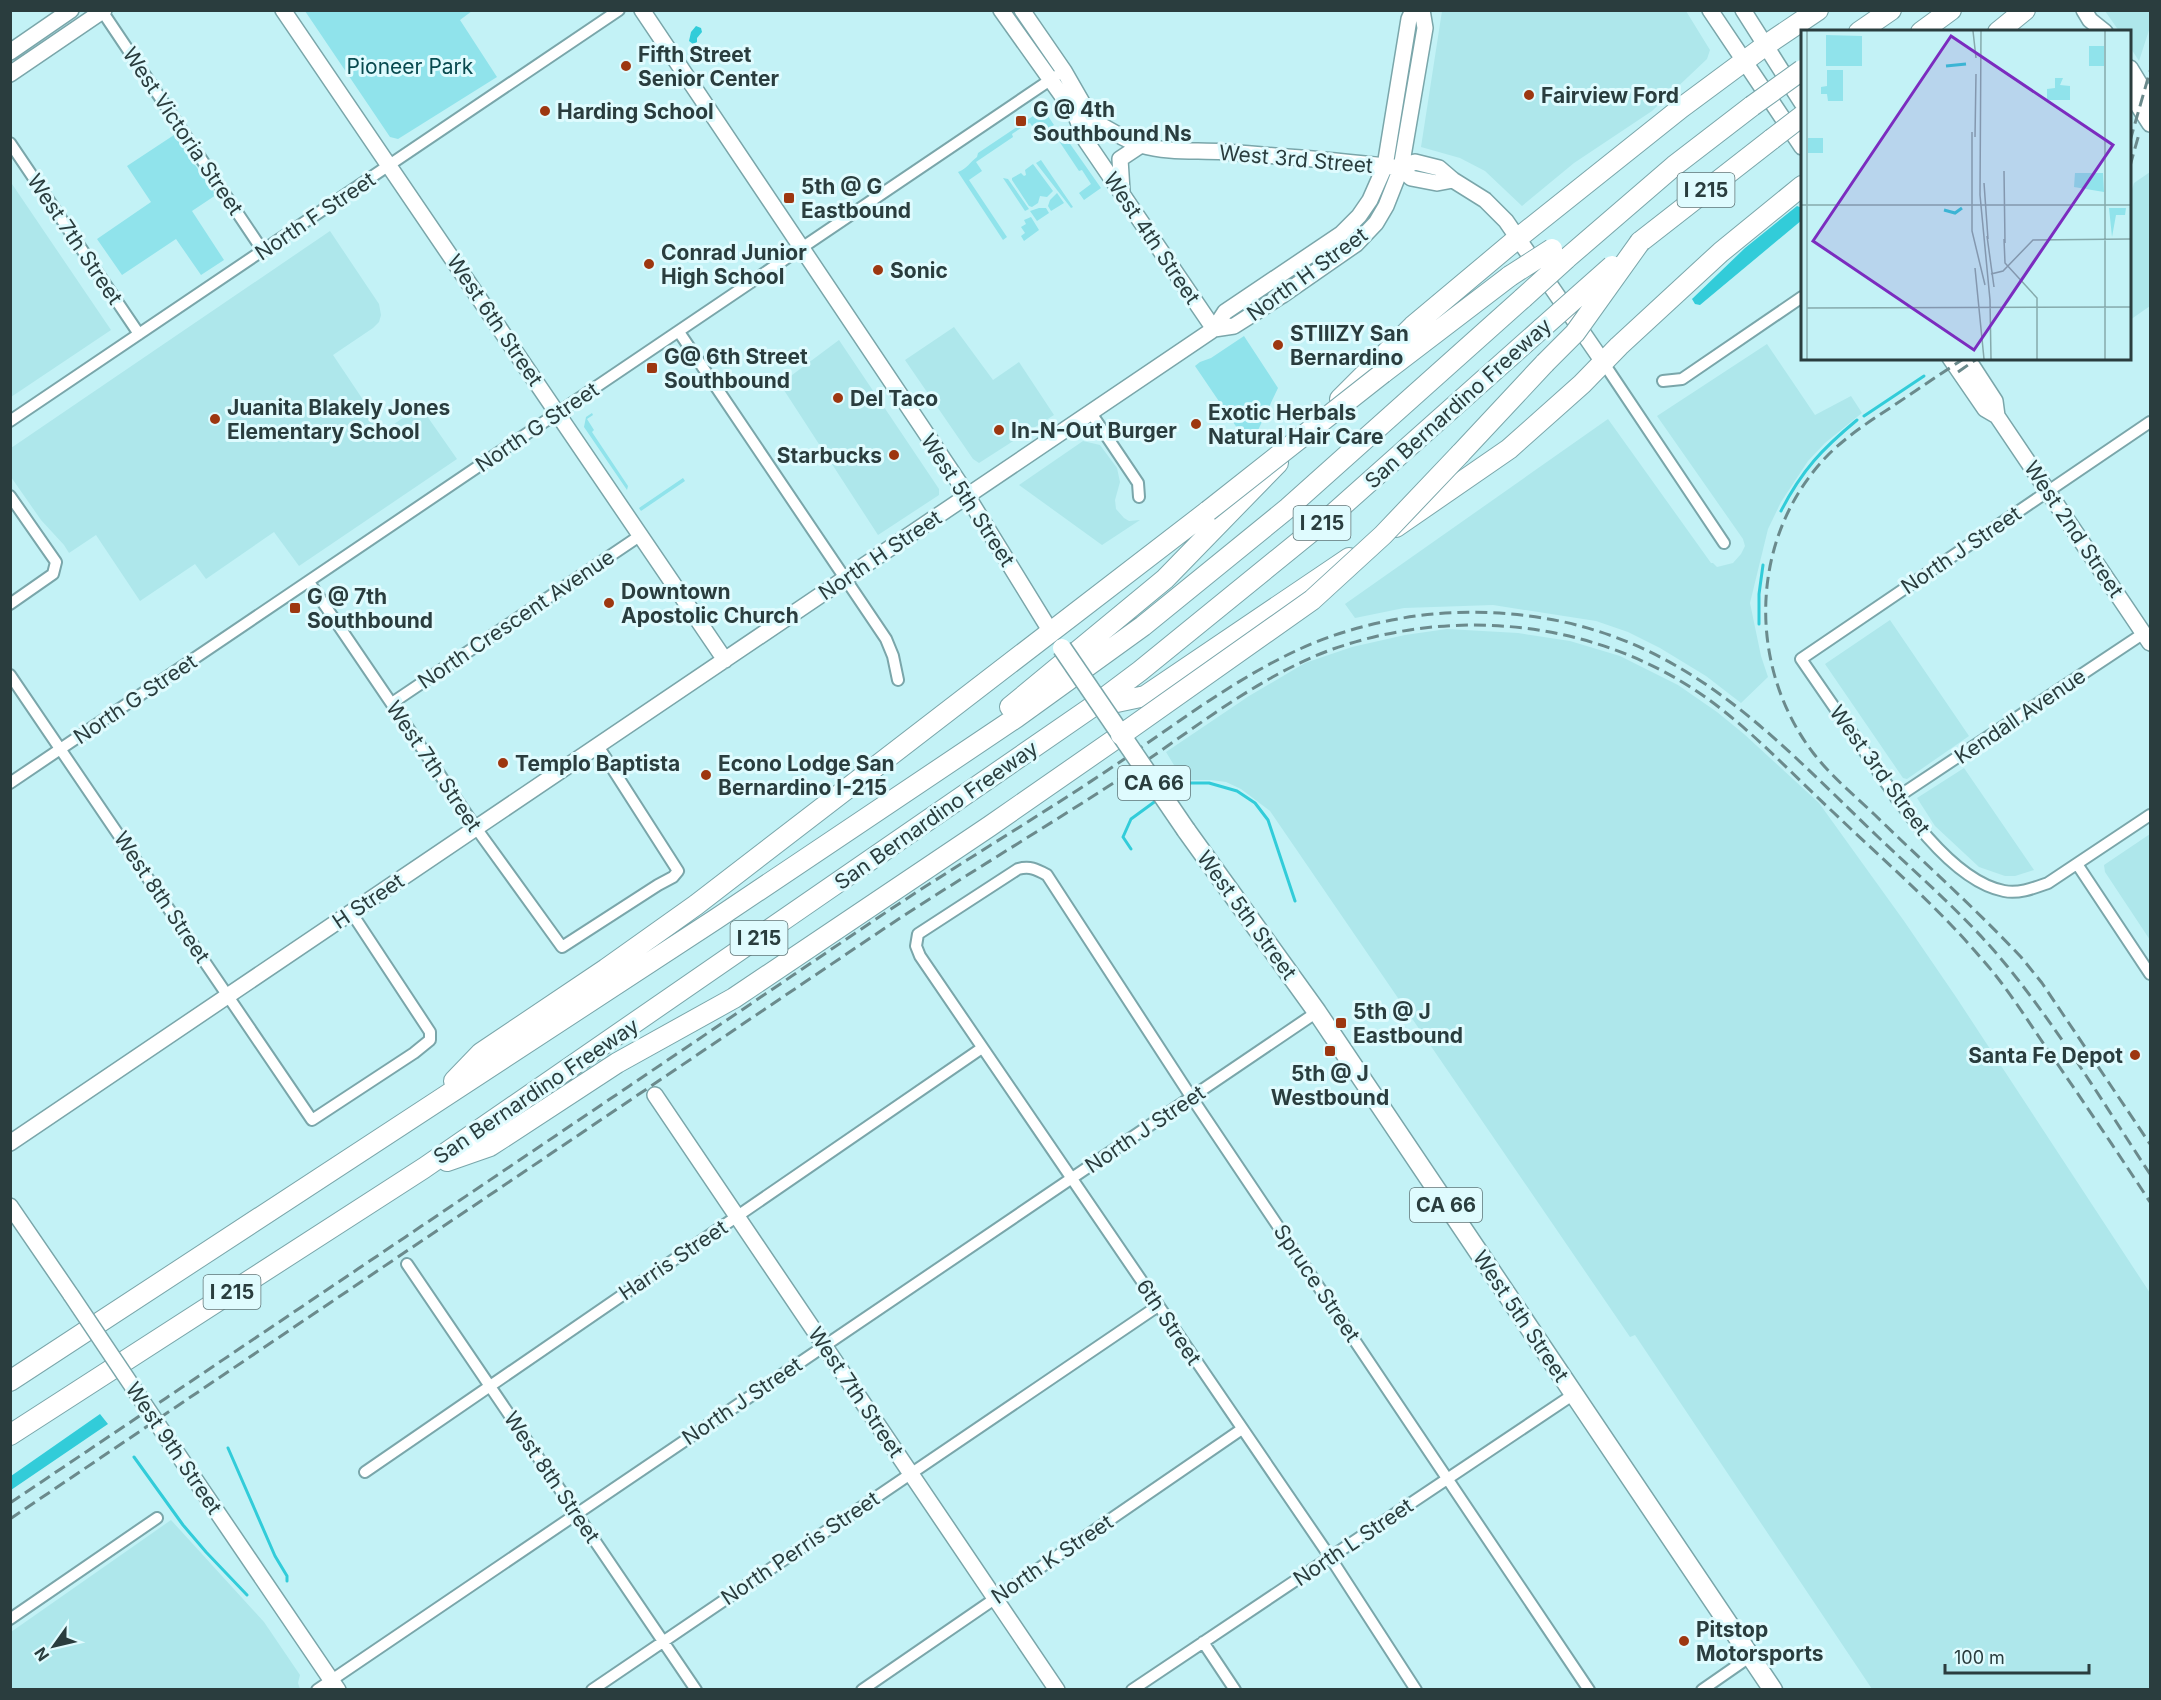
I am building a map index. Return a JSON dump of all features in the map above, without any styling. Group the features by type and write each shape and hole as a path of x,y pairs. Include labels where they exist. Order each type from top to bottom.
{"highway":[{"path":"870,816 1015,703 1166,579 1381,357 1421,320 1518,238 1681,108 1818,10"},
{"path":"1862,30 1891,10"},
{"path":"1924,30 1951,10"},
{"path":"2000,30 2025,10"},
{"name":"San Bernardino Freeway","path":"10,1381 870,816 1017,717 1143,626 1288,508 1523,298 1559,254 1584,243 1674,166 1801,71"},
{"name":"San Bernardino Freeway","path":"10,1435 424,1168 1092,707 1140,671 1332,515 1640,242 1801,117"},
{"path":"1092,707 1145,696 1444,496 1509,449 1721,252 1801,188"},
{"path":"424,1168 490,1146 617,1063 734,998 990,826 1235,657 1312,600 1383,535 1575,333 1640,242"},
{"path":"434,1103 481,1053 696,905 1056,639 1428,338 1510,276 1559,254"},
{"path":"10,1448 39,1416"}],"main road":[{"path":"10,52 71,10"},
{"name":"West 6th Street","path":"283,10 725,660"},
{"name":"West 5th Street","path":"642,10 967,496 1056,639 1186,830 1317,1012 1773,1689"},
{"path":"1001,10 1075,114"},
{"path":"1022,10 1064,71"},
{"path":"1385,166 1408,19 1413,10"},
{"path":"1401,168 1425,28 1422,10"},
{"path":"1710,10 1801,144"},
{"path":"1743,10 1801,100"},
{"path":"10,74 103,11"},
{"path":"2089,21 2102,30"},
{"path":"2131,70 2151,101"},
{"name":"West 3rd Street","path":"1064,71 1091,118"},
{"path":"2131,94 2151,124"},
{"name":"West 3rd Street","path":"1075,114 1091,118 1122,138 1141,145 1172,151 1224,152 1385,166 1401,168 1411,177 1437,183 1453,180 1485,200 1506,221 1603,362"},
{"name":"West 4th Street","path":"1075,114 1086,141 1214,330"},
{"path":"1123,194 1120,159 1141,145"},
{"name":"North H Street","path":"1214,330 1225,312 1341,234 1359,216 1370,200 1385,166"},
{"name":"North H Street","path":"725,660 1214,330 1234,326 1356,244 1379,218 1401,168"},
{"name":"West 2nd Street","path":"1951,360 1985,409 1998,416"},
{"name":"West 2nd Street","path":"1968,360 1995,401 1998,416 2147,638"},
{"name":"H Street","path":"10,1143 725,660"},
{"name":"West 7th Street","path":"655,1095 1057,1689"},
{"name":"West 9th Street","path":"10,1206 335,1685"}],"street":[{"name":"North F Street","path":"10,421 619,10"},
{"name":"West Victoria Street","path":"103,11 263,251"},
{"name":"North G Street","path":"10,783 1064,71"},
{"name":"West 7th Street","path":"10,143 139,334"},
{"path":"1663,381 1683,379 1801,298"},
{"path":"678,332 886,639 893,656 898,680"},
{"name":"West 3rd Street","path":"1603,362 1724,543"},
{"path":"1091,413 1138,483 1138,498"},
{"name":"North J Street","path":"1801,659 2151,422"},
{"path":"10,496 56,562 53,574 10,604"},
{"name":"North Crescent Avenue","path":"392,703 641,535"},
{"name":"West 7th Street","path":"309,582 476,828 562,947 658,885 665,883 678,871 598,746"},
{"name":"Kendall Avenue","path":"1896,798 2147,638"},
{"name":"West 3rd Street","path":"1801,659 1916,825 1973,878 2001,890 2013,892 2032,889 2048,883 2077,864"},
{"name":"West 8th Street","path":"10,675 312,1120 430,1040 430,1032 351,912"},
{"path":"2151,815 2077,864 2151,974"},
{"name":"Spruce Street","path":"920,957 916,946 918,934 1018,869 1035,868 1047,875 1192,1098 1589,1689"},
{"name":"6th Street","path":"920,957 1330,1557 1416,1689"},
{"name":"North J Street","path":"317,1689 335,1685 824,1345 1317,1012"},
{"name":"Harris Street","path":"364,1472 982,1048"},
{"name":"West 8th Street","path":"407,1264 696,1689"},
{"name":"North Perris Street","path":"592,1689 1158,1306"},
{"name":"North L Street","path":"1132,1689 1574,1394"},
{"name":"North K Street","path":"862,1689 1242,1429"},
{"path":"10,1619 157,1518"},
{"path":"1203,1642 1235,1689"},
{"path":"1702,1689 1751,1656"}],"shaded area":[{"path":"1442,11 1686,11 1710,50 1707,59 1652,111 1574,163 1522,206 1485,171 1460,158 1421,147"},
{"path":"2105,11 2150,11 2150,27 2139,61 2131,49 2131,30 2118,30"},
{"path":"696,26 701,28 702,32 697,42 693,44 689,41 691,32"},
{"path":"2150,172 2150,306 2131,319 2131,194 2134,183"},
{"path":"10,181 111,330 11,397 10,397"},
{"path":"1797,206 1801,208 1801,221 1700,305 1695,304 1692,299 1745,248"},
{"name":"Juanita Blakely Jones Elementary School","path":"330,231 379,304 381,315 379,322 373,328 333,355 384,431 420,406 457,459 299,566 274,532 206,579 195,564 140,601 96,535 69,553 41,520 11,477 11,448"},
{"path":"954,327 993,380 1019,362 1054,415 979,463 973,459 905,360"},
{"path":"839,340 939,489 939,495 878,535 780,384"},
{"path":"1767,344 1815,415 1851,396 1862,413 1825,443 1808,461 1781,502 1768,529 1750,603 1761,656 1768,677 1741,703 1706,676 1660,648 1628,632 1596,621 1493,605 1404,608 1355,618 1345,604 1608,419 1711,563 1717,567 1733,563 1745,546 1743,539 1657,416"},
{"path":"1083,441 1100,445 1117,468 1120,482 1115,500 1116,509 1129,521 1140,520 1102,545 1019,485"},
{"path":"1890,620 1969,736 1907,779 1903,778 1825,664"},
{"path":"1447,629 1518,633 1570,641 1620,656 1678,685 1717,712 1819,803 1956,997 2150,1293 2150,1689 1872,1689 1635,1335 1630,1337 1270,811 1241,789 1226,782 1183,780 1166,752 1249,696 1305,663 1352,647 1405,635"},
{"path":"1964,768 2034,870 2015,876 2005,876 1979,867 1935,826 1917,798"},
{"path":"2150,834 2150,940 2105,872 2104,865"},
{"path":"100,1414 108,1424 11,1490 11,1476"},
{"path":"171,1520 264,1622 300,1675 298,1683 300,1689 11,1689 11,1632"}],"green space":[{"name":"Pioneer Park","path":"305,11 472,11 460,20 497,77 398,139 390,137"},
{"path":"1042,110 1054,125 1040,133 1036,132 1030,123 1027,124 1012,134 1013,137 976,162 982,171 969,180 1007,237 1003,240 958,172 977,157 978,153"},
{"path":"174,135 216,195 192,211 224,260 201,275 176,239 122,275 97,239 151,202 127,166"},
{"path":"1059,136 1065,144 1068,141 1101,188 1084,200 1079,193 1091,184 1082,170 1079,171 1057,138"},
{"path":"1041,160 1073,207 1071,208 1036,163"},
{"path":"1033,164 1053,191 1047,197 1040,196 1038,203 1032,207 1029,206 1012,178 1021,173 1026,175 1025,170"},
{"path":"1003,178 1008,179 1029,209 1025,211"},
{"path":"1057,193 1064,203 1051,211 1048,206 1050,200"},
{"path":"1046,208 1049,213 1037,221 1030,211"},
{"path":"1031,217 1039,230 1024,241 1021,236 1025,233 1021,227 1026,224 1024,220"},
{"path":"1244,336 1278,388 1250,447 1195,366"},
{"path":"592,413 593,415 587,419 594,430 592,432 628,486 627,490 584,427 586,417"},
{"path":"683,478 685,481 641,511 639,508"}],"waterway":[{"path":"1864,416 1924,376"},
{"path":"1781,511 1814,461 1857,420"},
{"path":"1759,624 1759,594 1763,565"},
{"path":"1167,792 1180,783 1209,783 1237,791 1255,803 1268,820 1295,901"},
{"path":"1131,849 1123,837 1131,819 1157,800"},
{"path":"228,1448 275,1556 287,1576 287,1581"},
{"path":"134,1457 183,1525 247,1595"}],"railway":[{"path":"2131,138 2150,71"},
{"path":"2131,162 2139,134"},
{"path":"1962,360 1851,435 1828,455 1802,487 1783,524 1771,562 1766,602 1768,642 1776,682 1792,719 1821,762 2021,957 2042,983 2150,1144"},
{"path":"1958,372 1975,360"},
{"path":"10,1503 879,917 1102,774 1232,686 1287,655 1316,642 1376,623 1407,617 1470,612 1533,616 1564,622 1612,636 1656,655 1697,678 1735,705 1806,767 1992,948 2063,1042 2150,1174"},
{"path":"10,1519 885,928 1121,778 1250,690 1333,649 1379,636 1425,628 1472,625 1519,628 1565,635 1610,648 1654,666 1714,703 1766,748 1909,883 1981,958 2018,1006 2150,1202"}],"place":[{"name":"Fifth Street Senior Center","path":"626,66"},
{"name":"Fairview Ford","path":"1529,95"},
{"name":"Harding School","path":"545,111"},
{"name":"G @ 4th Southbound Ns","path":"1021,121"},
{"name":"5th @ G Eastbound","path":"789,198"},
{"name":"Conrad Junior High School","path":"649,264"},
{"name":"Sonic","path":"878,270"},
{"name":"STIIIZY San Bernardino","path":"1278,345"},
{"name":"G@ 6th Street Southbound","path":"652,368"},
{"name":"Del Taco","path":"838,398"},
{"name":"Juanita Blakely Jones Elementary School","path":"215,419"},
{"name":"Exotic Herbals Natural Hair Care","path":"1196,424"},
{"name":"In-N-Out Burger","path":"999,430"},
{"name":"Starbucks","path":"894,455"},
{"name":"Downtown Apostolic Church","path":"609,603"},
{"name":"G @ 7th Southbound","path":"295,608"},
{"name":"Templo Baptista","path":"503,763"},
{"name":"Econo Lodge San Bernardino I-215","path":"706,775"},
{"name":"5th @ J Eastbound","path":"1341,1023"},
{"name":"5th @ J Westbound","path":"1330,1051"},
{"name":"Santa Fe Depot","path":"2135,1055"},
{"name":"Pitstop Motorsports","path":"1684,1641"}]}
